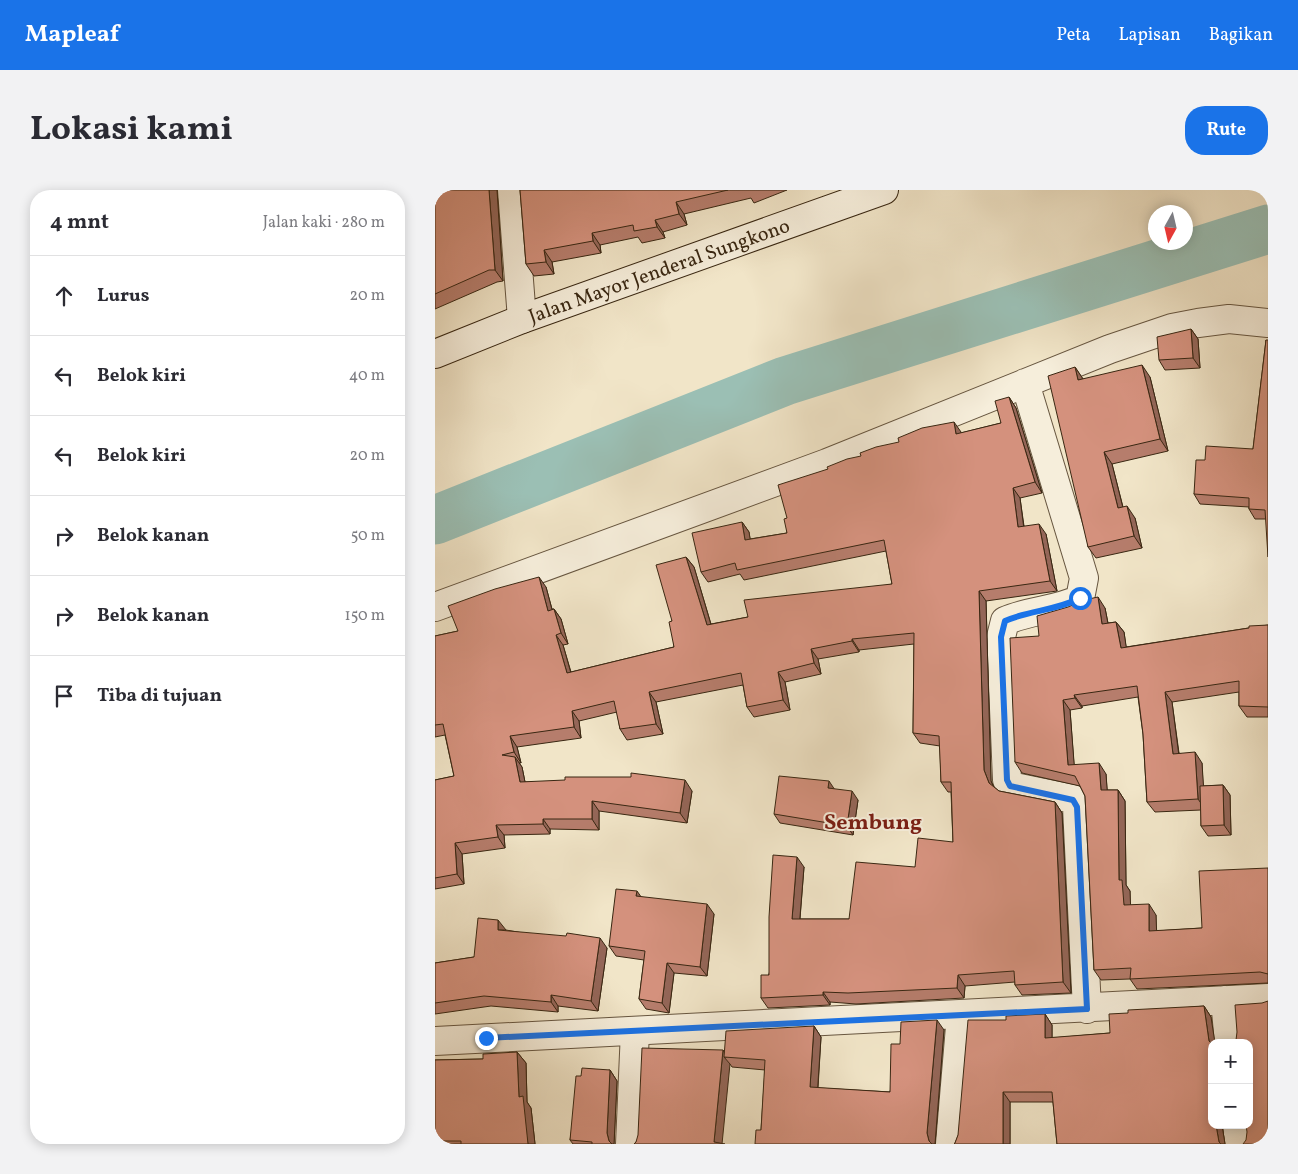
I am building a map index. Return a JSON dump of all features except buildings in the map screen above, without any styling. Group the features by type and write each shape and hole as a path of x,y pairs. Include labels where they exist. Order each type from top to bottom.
{"street":[{"path":"513,190 522,319"},
{"name":"Jalan Mayor Jenderal Sungkono","path":"435,354 522,319 884,190"},
{"path":"435,608 827,463 1110,348 1172,328 1229,319 1268,323"},
{"path":"1025,383 1084,578 1080,598 1073,602 1065,606 1022,614 1005,621 1001,637 1007,780 1010,786 1021,790 1073,800 1077,807 1087,1009"},
{"path":"435,1042 1268,998"},
{"path":"1225,1000 1229,1039"},
{"path":"950,1144 961,1015"},
{"path":"631,1144 635,1031"},
{"path":"1237,1129 1239,1144"}],"waterway":[{"path":"435,520 785,381 1268,229"}],"district":[{"name":"Sembung","path":"873,821"}],"route":[{"path":"486,1038 1087,1009 1077,807 1073,800 1021,790 1010,786 1007,780 1001,637 1005,621 1022,614 1065,606 1080,598"}]}
